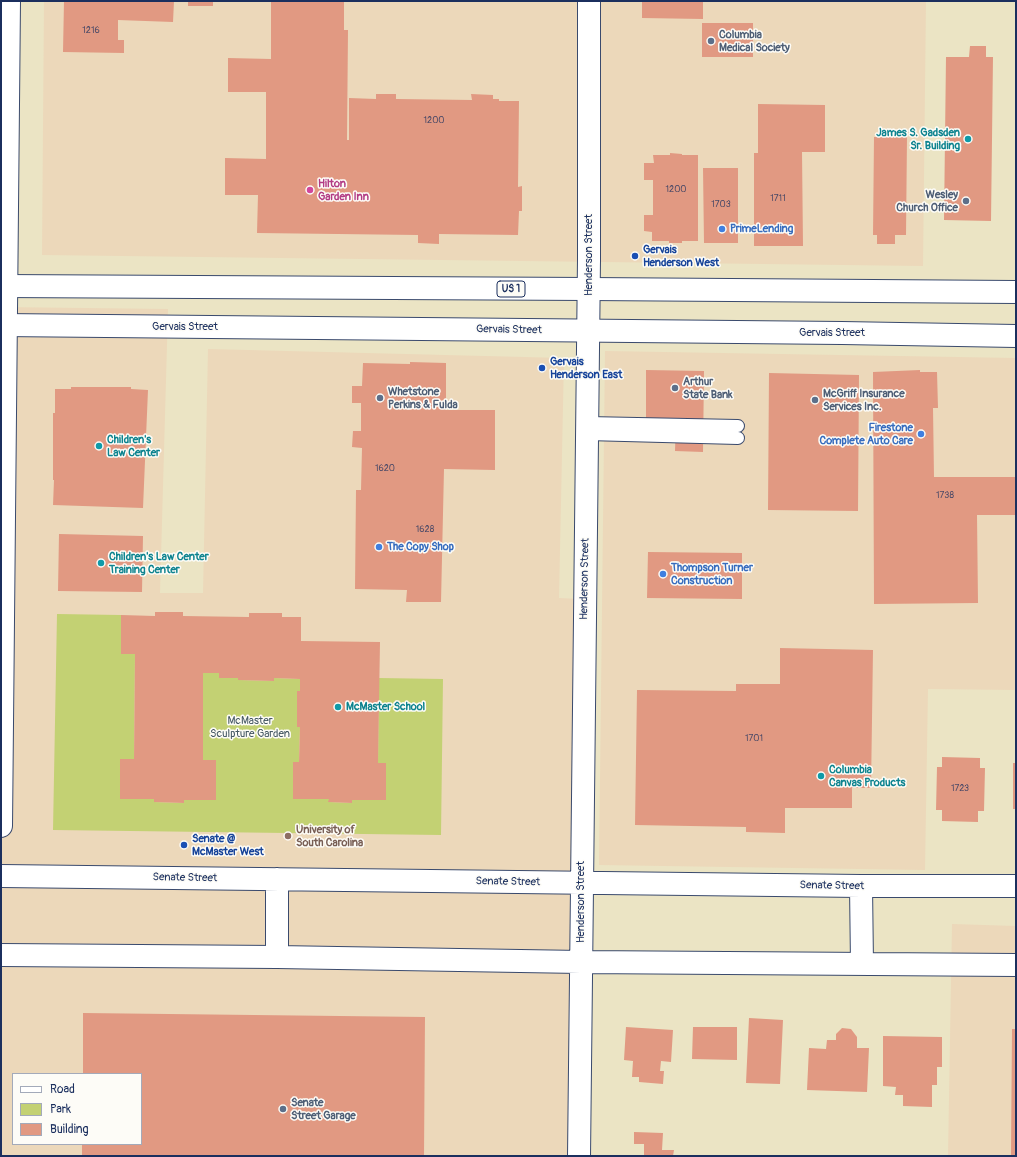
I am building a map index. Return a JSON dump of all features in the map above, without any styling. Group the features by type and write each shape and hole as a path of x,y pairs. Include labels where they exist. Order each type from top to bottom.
{"street":[{"path":"1,826 3,287 9,1"},
{"name":"Henderson Street","path":"579,1156 589,289 589,1"},
{"name":"US 1","path":"3,287 1016,292"},
{"name":"Gervais Street","path":"3,325 1016,336"},
{"name":"Senate Street","path":"1,876 861,886 1016,886"},
{"path":"277,879 277,957"},
{"path":"861,886 862,964"},
{"path":"1,955 277,957 581,962 1016,965"}],"lane":[{"path":"587,428 738,426"},
{"path":"587,428 738,438"}],"shaded area":[{"path":"44,1 926,1 923,266 42,255"},
{"name":"University of South Carolina","path":"1,307 168,309 160,593 203,593 208,349 564,358 559,598 579,599 572,1156 1,1156"},
{"path":"605,351 1016,358 1016,690 928,689 925,870 599,865"},
{"path":"952,924 1016,926 1016,1156 948,1156"}],"green space":[{"name":"McMaster Sculpture Garden","path":"57,614 121,615 121,654 135,654 134,759 120,799 154,799 154,802 184,803 184,800 216,800 216,761 203,760 203,673 219,673 219,678 238,678 239,680 274,681 274,678 300,679 300,691 297,691 297,727 300,727 299,762 293,799 329,799 329,802 351,803 352,800 385,800 386,764 378,763 379,678 443,679 441,835 53,830"}],"building":[{"path":"64,1 174,1 173,22 118,20 118,40 124,40 124,53 63,52"},
{"path":"188,1 213,1 213,6 188,6"},
{"path":"271,1 344,2 344,30 348,30 347,140 349,140 349,98 376,99 376,94 396,94 396,99 472,100 471,94 493,95 493,99 499,99 499,101 519,101 518,187 522,186 522,211 519,211 518,235 439,234 439,244 418,243 418,235 257,233 258,195 225,195 225,158 266,159 266,92 228,92 228,58 271,59"},
{"path":"642,1 703,1 703,19 642,18"},
{"path":"702,23 753,23 753,57 702,57"},
{"name":"James S. Gadsden Sr. Building","path":"970,46 986,46 986,57 993,57 991,221 944,220 946,57 969,57"},
{"path":"758,104 825,105 825,152 802,152 803,246 754,246 754,153 758,153"},
{"path":"874,137 907,137 906,235 895,235 895,244 877,244 877,235 873,235"},
{"path":"670,153 698,155 698,241 669,243 669,241 652,241 652,232 644,231 644,215 653,215 653,180 644,180 644,163 654,163 653,155 670,155"},
{"path":"703,168 738,168 738,243 704,243"},
{"path":"410,362 446,363 446,410 495,410 495,470 444,469 441,602 406,602 407,590 355,589 356,490 361,490 362,448 352,447 353,431 361,431 361,403 352,403 352,386 362,386 363,363 410,364"},
{"path":"646,370 704,371 703,452 675,451 676,419 646,419"},
{"path":"920,370 920,372 937,372 938,408 933,408 934,477 1016,477 1016,515 977,515 978,603 874,604 873,372"},
{"path":"769,373 859,375 858,511 768,510"},
{"name":"Children's Law Center","path":"71,387 131,387 131,389 148,390 143,508 53,505 53,413 55,413 55,389 71,389"},
{"name":"Children's Law Center Training Center","path":"59,534 143,536 142,592 58,591"},
{"path":"648,552 742,553 742,599 647,598"},
{"name":"McMaster School","path":"155,612 183,612 183,616 249,617 249,613 282,613 282,617 301,617 301,641 380,642 378,763 386,763 386,800 352,800 352,803 328,802 329,799 293,799 293,762 299,762 300,727 297,727 297,691 300,691 300,679 274,678 274,681 238,680 238,678 219,678 219,673 203,673 203,760 216,760 216,800 184,800 184,803 154,802 154,799 120,799 120,759 134,759 135,654 121,654 121,615 155,616"},
{"path":"780,648 873,650 871,788 852,788 852,808 785,808 785,833 746,832 746,827 635,825 637,690 736,691 736,684 780,684"},
{"path":"942,757 980,758 980,768 985,768 984,811 978,811 978,822 942,821 942,810 936,810 937,767 942,767"},
{"path":"1013,763 1016,763 1016,809 1013,809"},
{"name":"Senate Street Garage","path":"83,1013 425,1017 424,1156 82,1156 82,1145 142,1145 142,1073 83,1073"},
{"path":"749,1018 783,1020 780,1084 746,1083"},
{"path":"626,1027 673,1030 671,1062 661,1061 660,1071 664,1071 663,1084 639,1082 639,1077 632,1077 633,1061 624,1060"},
{"path":"693,1027 737,1027 737,1060 692,1059"},
{"path":"842,1028 851,1029 857,1037 857,1048 869,1048 867,1092 807,1090 809,1048 826,1049 827,1040 836,1040 836,1034"},
{"path":"1012,1029 1016,1029 1016,1156 1011,1156"},
{"path":"883,1036 942,1037 942,1067 937,1067 937,1085 932,1085 932,1107 903,1106 903,1095 895,1095 896,1087 883,1086"},
{"path":"634,1132 663,1133 662,1150 674,1150 673,1156 644,1156 644,1144 634,1144"}],"place":[{"name":"Columbia Medical Society","path":"711,41"},
{"name":"James S. Gadsden Sr. Building","path":"968,139"},
{"name":"Hilton Garden Inn","path":"310,190"},
{"name":"Wesley Church Office","path":"966,201"},
{"name":"PrimeLending","path":"722,229"},
{"name":"Gervais Henderson West","path":"635,256"},
{"name":"Gervais Henderson East","path":"542,368"},
{"name":"Arthur State Bank","path":"675,388"},
{"name":"Whetstone Perkins & Fulda","path":"380,398"},
{"name":"McGriff Insurance Services Inc.","path":"815,400"},
{"name":"Firestone Complete Auto Care","path":"921,434"},
{"name":"Children's Law Center","path":"99,446"},
{"name":"The Copy Shop","path":"379,547"},
{"name":"Children's Law Center Training Center","path":"101,563"},
{"name":"Thompson Turner Construction","path":"663,574"},
{"name":"McMaster School","path":"338,707"},
{"name":"Columbia Canvas Products","path":"821,776"},
{"name":"University of South Carolina","path":"288,836"},
{"name":"Senate @ McMaster West","path":"184,845"},
{"name":"Senate Street Garage","path":"283,1109"}]}
